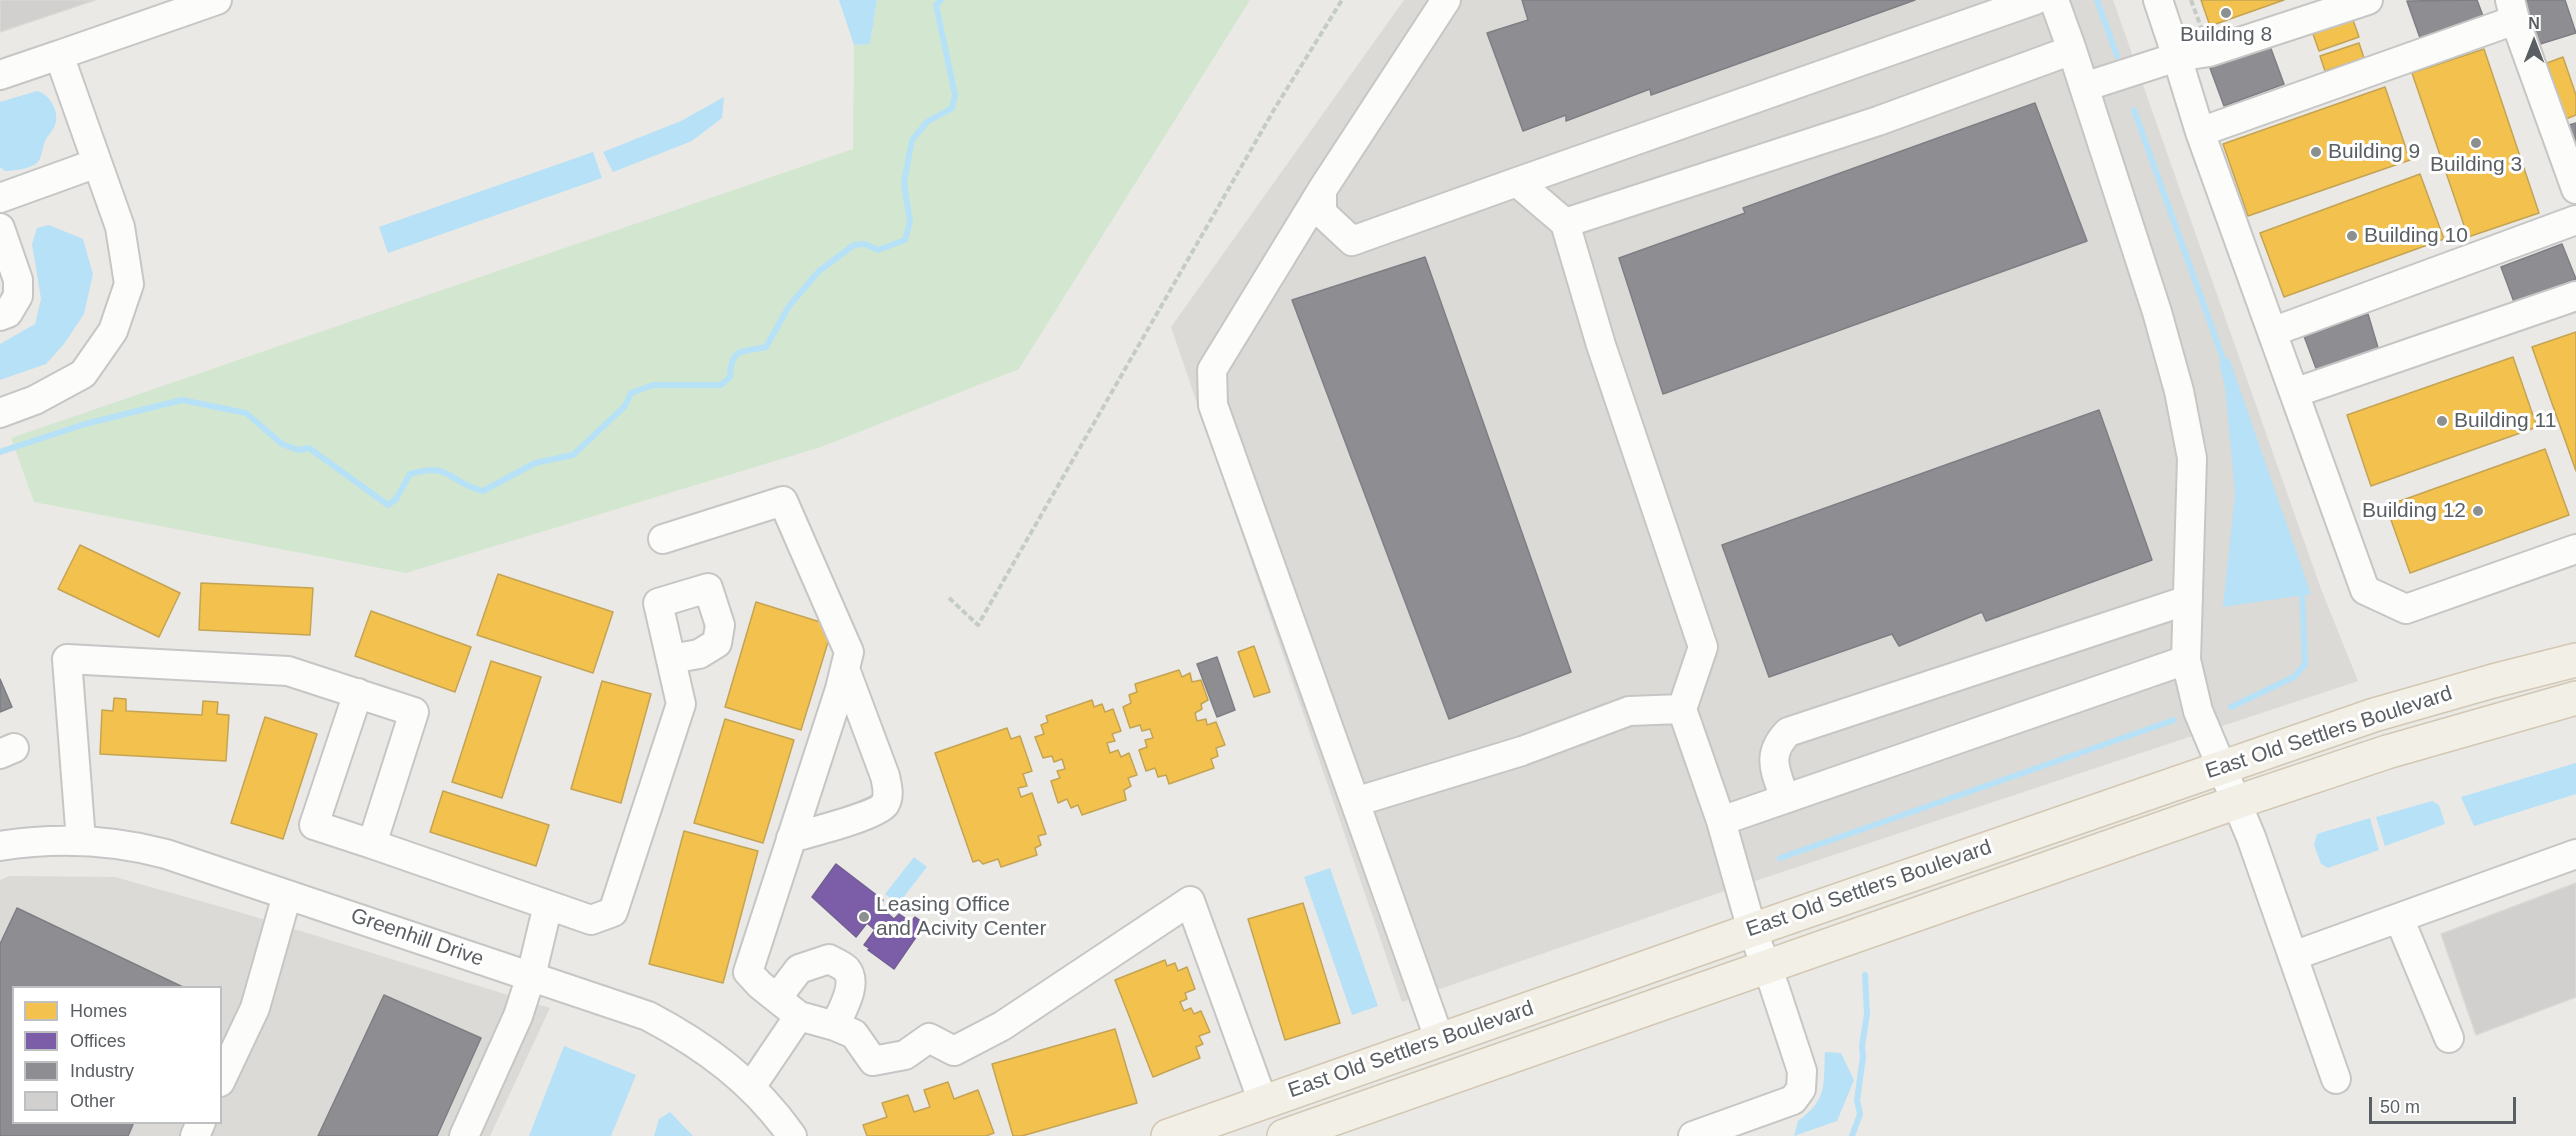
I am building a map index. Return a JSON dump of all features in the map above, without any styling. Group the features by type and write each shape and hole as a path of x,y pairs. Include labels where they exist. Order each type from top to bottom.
{"main road":[{"name":"East Old Settlers Boulevard","path":"1168,1136 1752,930 2374,715 2576,660"},
{"name":"East Old Settlers Boulevard","path":"1284,1136 2237,802 2387,752 2576,698"}],"street":[{"path":"0,75 59,55 180,6 217,0"},
{"path":"1440,1041 1213,405 1212,370 1322,190 1446,0"},
{"path":"1322,190 1322,213 1352,242 2035,0"},
{"path":"2054,0 2157,312 2179,391 2192,458 2186,660 2198,711 2220,768 2237,802 2336,1079"},
{"path":"2158,0 2200,132 2365,590 2406,609 2576,549"},
{"path":"2084,87 2177,57 2210,52 2368,0"},
{"path":"2200,132 2512,10 2576,189"},
{"path":"1565,223 1878,121 2072,50"},
{"path":"0,412 35,400 83,374 113,331 129,284 120,227 59,55"},
{"path":"0,198 97,163"},
{"path":"1517,182 1565,223 1601,345 1703,647 1682,709 1721,821 1752,930 1802,1071 1801,1089 1792,1100 1693,1136"},
{"path":"2272,332 2576,220"},
{"path":"0,228 18,280 18,296 8,313 0,316"},
{"path":"2294,393 2576,296"},
{"path":"663,539 783,501 849,652 748,972 799,1016 854,1034 873,1061 904,1055 929,1038 954,1051 1002,1026 1190,901 1263,1102"},
{"path":"1785,799 1773,760 1776,744 1788,732 2188,600"},
{"path":"81,841 67,659 288,671 414,712 372,844"},
{"path":"358,693 315,825 591,920 613,912 681,704 671,659"},
{"path":"1721,821 2186,660"},
{"path":"791,838 872,813 886,802 888,793 885,776 845,669"},
{"path":"1355,801 1522,751 1629,711 1682,709"},
{"name":"Greenhill Drive","path":"0,846 27,842 81,841 132,845 648,1016 707,1050 751,1087 792,1136"},
{"path":"2293,956 2576,854"},
{"path":"222,1078 255,1008 287,895"},
{"path":"464,1136 518,1016 531,976 548,905"},
{"path":"2400,918 2449,1038"},
{"path":"777,998 799,969 829,959 846,970 851,982 835,1026"},
{"path":"751,1087 799,1016"}],"path":[{"path":"949,598 978,625 1275,108 1342,0"},
{"path":"2191,0 2210,52"}],"shaded area":[{"path":"1404,0 2113,0 2321,589 2358,681 1713,895 1402,1002 1171,327"},
{"path":"10,876 115,877 236,911 550,1008 490,1136 0,1136 0,880"}],"green space":[{"path":"877,0 1250,0 1019,369 821,447 406,573 34,502 11,438 853,149 854,45 870,44"}],"water":[{"path":"839,0 877,0 870,44 854,45"},
{"path":"37,91 53,104 56,115 55,125 45,141 37,163 26,168 5,171 0,167 0,102"},
{"path":"724,97 722,118 692,141 613,172 603,152 681,121"},
{"path":"593,152 602,178 388,253 379,227"},
{"path":"49,225 83,239 93,274 84,314 64,344 46,364 0,380 0,344 35,324 41,299 32,244 37,228"},
{"path":"2229,358 2311,594 2223,607 2235,494 2225,387 2219,363"},
{"path":"2576,763 2576,794 2474,826 2461,797"},
{"path":"2432,801 2439,805 2445,824 2385,846 2376,817"},
{"path":"2370,818 2379,850 2328,868 2321,864 2314,845 2317,834"},
{"path":"914,857 927,867 898,904 885,894"},
{"path":"1330,868 1378,1006 1352,1015 1304,877"},
{"path":"564,1046 636,1075 611,1136 529,1136"},
{"path":"1825,1052 1841,1053 1854,1080 1837,1121 1794,1136 1798,1121 1815,1106 1822,1091"},
{"path":"670,1112 693,1136 654,1136 659,1119"}],"building: Homes":[{"name":"Building 8","path":"2201,0 2284,0 2210,26"},
{"path":"2353,20 2359,37 2319,51 2313,34"},
{"path":"2359,43 2364,58 2325,71 2320,56"},
{"name":"Building 3","path":"2484,49 2539,213 2468,237 2412,73"},
{"path":"2563,57 2576,95 2576,115 2566,119 2547,63"},
{"name":"Building 9","path":"2385,87 2410,160 2248,216 2223,144"},
{"name":"Building 10","path":"2420,174 2444,239 2284,297 2260,233"},
{"path":"2576,332 2576,471 2532,347"},
{"name":"Building 11","path":"2513,357 2537,427 2371,486 2347,415"},
{"name":"Building 12","path":"2545,449 2569,515 2410,573 2386,506"},
{"path":"80,545 180,593 159,637 58,589"},
{"path":"498,574 613,612 593,673 477,635"},
{"path":"201,583 313,588 310,635 199,630"},
{"path":"756,602 833,626 801,730 725,707"},
{"path":"371,611 471,647 455,692 355,656"},
{"path":"1254,646 1270,692 1254,697 1238,652"},
{"path":"491,661 541,677 502,798 452,782"},
{"path":"1179,670 1182,677 1190,673 1192,682 1201,680 1208,700 1201,704 1202,709 1195,713 1197,721 1206,719 1207,725 1216,722 1225,745 1216,748 1218,756 1211,759 1214,768 1169,784 1166,775 1158,777 1155,768 1146,771 1139,750 1147,747 1145,740 1153,738 1150,729 1142,731 1140,725 1130,728 1123,707 1131,703 1129,695 1137,692 1135,684"},
{"path":"602,681 651,694 621,803 571,789"},
{"path":"114,698 126,699 126,711 202,715 203,701 218,702 217,714 229,715 226,761 100,754 102,710 113,711"},
{"path":"1092,700 1094,707 1102,704 1105,712 1113,709 1121,731 1112,734 1115,741 1107,743 1110,753 1118,750 1121,757 1129,753 1137,775 1128,778 1131,786 1124,790 1126,800 1082,815 1078,805 1071,808 1067,799 1058,803 1051,781 1060,778 1057,771 1065,769 1062,759 1054,762 1052,756 1043,758 1035,737 1044,734 1041,725 1048,722 1046,716"},
{"path":"265,717 317,734 283,839 231,823"},
{"path":"725,719 794,740 763,843 694,823"},
{"path":"1007,728 1011,739 1020,736 1032,771 1023,774 1027,786 1018,788 1021,797 1032,793 1046,834 1038,836 1041,845 1035,848 1037,855 1001,867 998,859 983,864 979,860 973,862 935,753"},
{"path":"443,791 549,825 536,866 430,832"},
{"path":"684,831 758,851 723,983 649,964"},
{"path":"1303,903 1340,1023 1285,1040 1248,919"},
{"path":"1165,960 1167,966 1175,963 1178,971 1187,967 1195,989 1185,993 1187,999 1180,1002 1184,1011 1191,1008 1194,1014 1201,1011 1210,1032 1199,1036 1203,1044 1196,1047 1200,1058 1153,1077 1115,980"},
{"path":"1115,1029 1137,1103 1022,1136 1013,1136 992,1064"},
{"path":"948,1082 954,1099 978,1090 994,1133 986,1136 867,1136 863,1125 887,1117 882,1103 908,1095 914,1112 930,1107 924,1090"}],"building: Offices":[{"name":"Leasing Office and Acivity Center","path":"836,864 883,900 879,906 894,919 899,914 911,922 915,917 925,924 894,969 864,945 875,930 867,923 856,937 812,897"}],"building: Industry":[{"path":"1522,0 1915,0 1651,95 1650,89 1566,121 1566,115 1523,131 1487,33 1528,20"},
{"path":"2477,0 2483,16 2420,38 2407,1"},
{"path":"2522,0 2565,0 2576,33 2537,45"},
{"path":"2270,46 2284,84 2224,106 2210,68"},
{"path":"2035,103 2087,241 1663,394 1619,258 1745,213 1743,208"},
{"path":"2576,123 2576,149 2569,125"},
{"path":"2562,244 2576,279 2514,302 2501,267"},
{"path":"1425,257 1571,672 1449,719 1292,300"},
{"path":"2368,314 2379,351 2317,371 2304,336"},
{"path":"2099,410 2152,560 1986,621 1982,612 1899,646 1892,634 1769,677 1722,545"},
{"path":"1217,657 1235,710 1217,717 1197,664"},
{"path":"0,679 12,707 0,712"},
{"path":"17,908 181,986 12,986 12,1124 133,1124 128,1136 0,1136 0,944"},
{"path":"384,995 481,1038 437,1136 318,1136"}],"building: Other":[{"path":"0,0 95,0 0,32"},
{"path":"2576,883 2576,997 2476,1035 2441,934"}],"waterway":[{"path":"0,452 85,424 182,400 246,413 282,444 298,450 309,448 388,505 396,499 410,474 434,470 483,491 535,463 573,455 625,406 631,393 653,385 721,385 730,377 736,355 744,351 766,347 789,306 819,271 854,245 865,244 878,250 905,240 910,222 904,183 912,140 927,122 952,108 955,95 936,5 941,0"},
{"path":"2097,0 2117,56"},
{"path":"2134,110 2226,367"},
{"path":"2231,707 2294,677 2305,664 2302,590"},
{"path":"1780,858 2174,720"},
{"path":"1852,1136 1860,1114 1857,1100 1867,1014 1865,975"}],"place":[{"name":"Building 8","path":"2226,13"},
{"name":"Building 3","path":"2476,143"},
{"name":"Building 9","path":"2316,152"},
{"name":"Building 10","path":"2352,236"},
{"name":"Building 11","path":"2442,421"},
{"name":"Building 12","path":"2478,511"},
{"name":"Leasing Office and Acivity Center","path":"864,917"}]}
